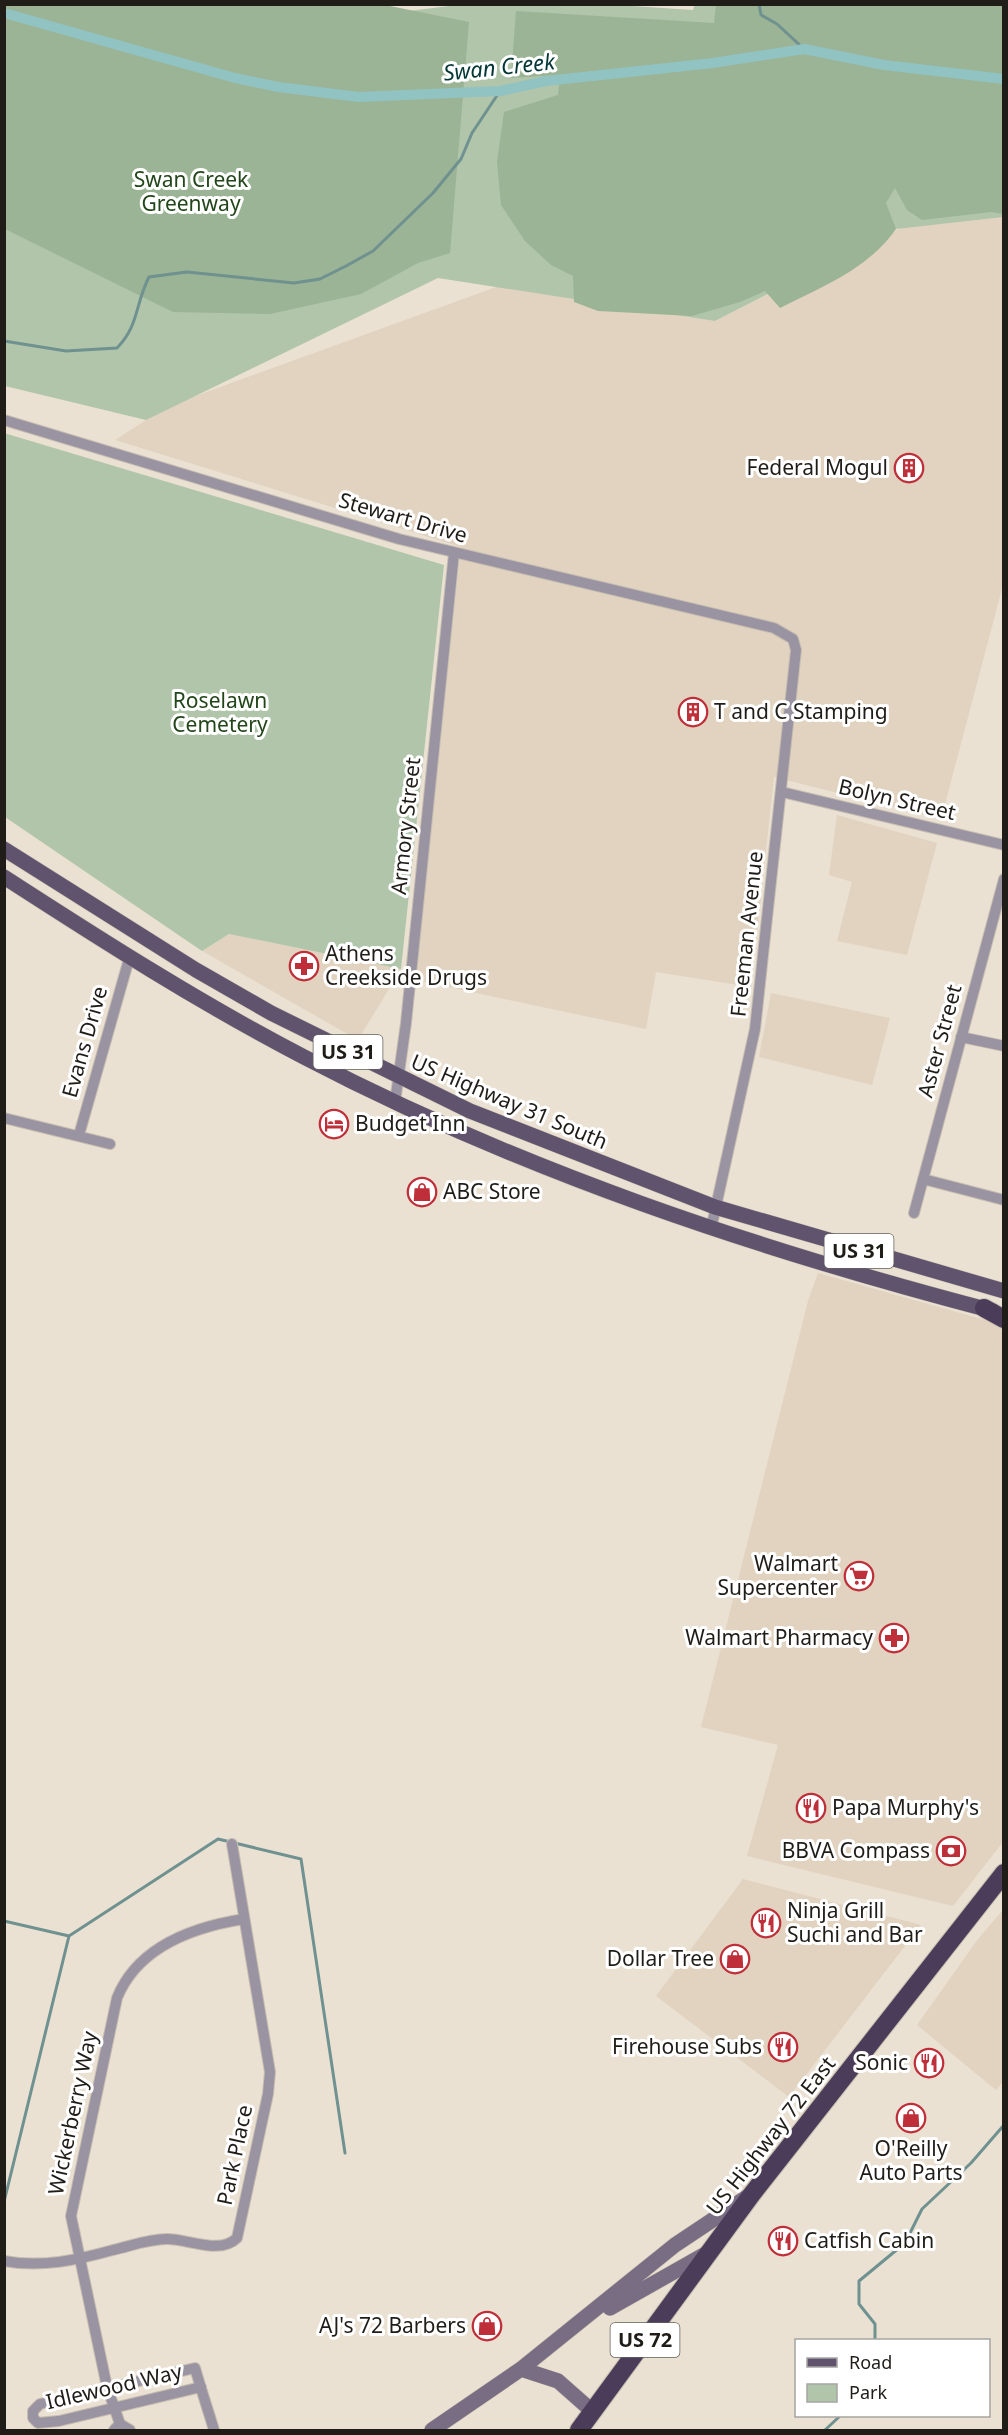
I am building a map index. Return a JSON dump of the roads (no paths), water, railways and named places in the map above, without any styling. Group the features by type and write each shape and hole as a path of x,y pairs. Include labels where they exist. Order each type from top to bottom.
{"highway":[{"path":"984,1308 1004,1319"},
{"name":"US Highway 72 East","path":"579,2430 753,2194 1004,1873"}],"main road":[{"name":"US Highway 31 South","path":"4,849 196,970 271,1013 397,1077 484,1117 715,1207 1004,1291"},
{"name":"US Highway 31 South","path":"5,881 129,959 241,1023 395,1102 464,1134 711,1229 855,1275 1004,1314"}],"street":[{"name":"Stewart Drive","path":"4,420 454,553 774,628 793,639"},
{"name":"Armory Street","path":"395,1102 406,1023 454,553"},
{"name":"Freeman Avenue","path":"711,1229 755,1029 796,650 793,639"},
{"name":"Bolyn Street","path":"782,792 1004,845"},
{"name":"Aster Street","path":"914,1213 1004,879"},
{"name":"Evans Drive","path":"80,1135 129,959"},
{"path":"962,1037 1004,1047"},
{"path":"4,1118 110,1144"},
{"path":"923,1179 1004,1200"},
{"name":"Park Place","path":"4,2261 31,2265 81,2259 147,2241 167,2239 219,2247 229,2246 237,2238 268,2094 270,2072 232,1844"},
{"name":"Wickerberry Way","path":"130,2430 117,2427 71,2216 117,1998 124,1981 143,1960 191,1930 244,1919"},
{"path":"432,2430 521,2369 675,2245 753,2194"},
{"path":"559,2339 646,2286 712,2250"},
{"name":"Idlewood Way","path":"195,2368 201,2387 60,2421 38,2423 33,2418 33,2410 40,2404 107,2387 195,2368"},
{"path":"521,2369 558,2381 592,2411"},
{"path":"201,2387 214,2430"}],"waterway":[{"path":"759,4 761,15 777,24 804,49"},
{"name":"Swan Creek","path":"4,13 235,78 278,87 359,97 500,91 546,81 713,63 804,49 884,65 1004,79"},
{"path":"4,341 66,351 117,348 133,323 149,277 187,272 294,283 320,279 346,266 373,251 433,193 461,159 472,133 500,91"},
{"path":"4,2202 69,1936 218,1839 301,1859 345,2153"},
{"path":"4,1921 69,1936"},
{"path":"875,2339 875,2324 859,2304 859,2281 905,2243 922,2209 971,2163 1004,2125"},
{"path":"825,2430 839,2417"}],"place":[{"name":"Federal Mogul","path":"909,468"},
{"name":"T and C Stamping","path":"693,712"},
{"name":"Athens Creekside Drugs","path":"304,966"},
{"name":"Budget Inn","path":"334,1124"},
{"name":"ABC Store","path":"422,1192"},
{"name":"Walmart Supercenter","path":"859,1576"},
{"name":"Walmart Pharmacy","path":"894,1638"},
{"name":"Papa Murphy's","path":"811,1808"},
{"name":"BBVA Compass","path":"951,1851"},
{"name":"Ninja Grill Suchi and Bar","path":"766,1923"},
{"name":"Dollar Tree","path":"735,1959"},
{"name":"Firehouse Subs","path":"783,2047"},
{"name":"Sonic","path":"929,2063"},
{"name":"O'Reilly Auto Parts","path":"911,2118"},
{"name":"Catfish Cabin","path":"783,2241"},
{"name":"AJ's 72 Barbers","path":"487,2326"}],"park label":[{"name":"Swan Creek Greenway","path":"191,192"},
{"name":"Roselawn Cemetery","path":"220,713"}]}
